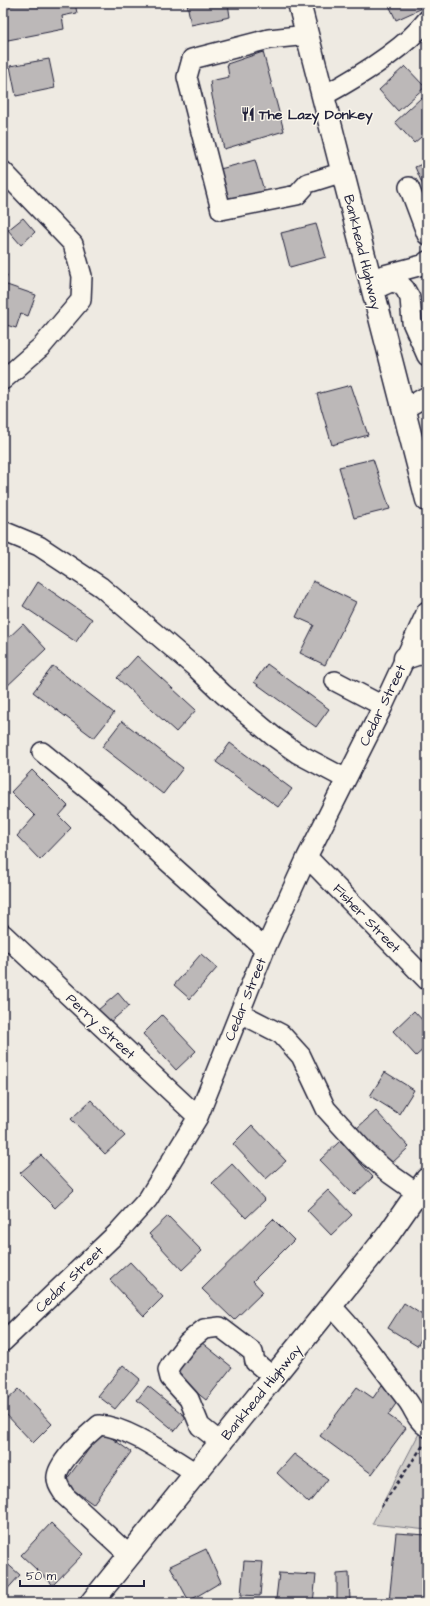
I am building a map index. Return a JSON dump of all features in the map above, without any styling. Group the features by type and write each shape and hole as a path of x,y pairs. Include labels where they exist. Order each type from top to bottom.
{"main road":[{"name":"Bankhead Highway","path":"299,3 427,497"},
{"path":"405,658 417,654 427,653"},
{"name":"Bankhead Highway","path":"99,1598 129,1555 388,1235 422,1186"}],"street":[{"path":"323,96 362,75 419,31 427,20"},
{"path":"308,35 269,39 192,60 188,77 221,210 297,195 308,183 343,172"},
{"path":"3,171 73,244 82,276 81,300 42,346 3,380"},
{"path":"409,187 427,235"},
{"path":"372,285 426,264 427,261"},
{"path":"372,285 391,282 400,284 404,289 410,298 412,322 427,356"},
{"path":"404,409 427,396"},
{"path":"3,531 39,546 101,587 273,736 297,753 346,779"},
{"name":"Cedar Street","path":"3,1342 118,1232 148,1199 198,1117 265,949 307,857 383,706 427,611"},
{"path":"335,680 383,706"},
{"path":"42,752 118,814 167,861 265,949"},
{"name":"Fisher Street","path":"307,857 427,980"},
{"name":"Perry Street","path":"3,934 198,1117"},
{"path":"240,1013 281,1034 301,1056 326,1109 366,1153 390,1174 422,1186"},
{"path":"331,1306 362,1340 423,1424 427,1427"},
{"path":"220,1442 200,1426 189,1399 170,1378 168,1370 171,1364 188,1342 204,1330 220,1327 253,1352 255,1362 273,1376"},
{"path":"129,1555 66,1496 57,1485 57,1475 64,1463 87,1435 100,1425 111,1426 137,1438 196,1473"}],"path":[{"path":"381,1507 427,1440"}],"shaded area":[{"path":"427,1418 427,1530 372,1524"}],"building":[{"path":"23,3 75,3 77,13 62,16 64,29 3,41 3,7"},
{"path":"187,3 228,3 230,17 191,25"},
{"path":"388,3 427,3 427,6 396,20"},
{"name":"The Lazy Donkey","path":"263,52 284,131 224,149 210,81 229,77 227,64"},
{"path":"49,59 55,88 16,96 10,66"},
{"path":"405,66 425,87 398,111 379,90"},
{"path":"421,98 427,104 427,132 414,143 395,122"},
{"path":"255,160 265,194 229,204 220,169"},
{"path":"427,162 427,195 415,167"},
{"path":"23,218 35,232 21,245 8,230"},
{"path":"316,224 326,257 290,267 281,233"},
{"path":"3,273 7,275 4,284 36,295 28,316 21,313 16,328 3,324"},
{"path":"351,385 368,435 332,445 317,394"},
{"path":"373,459 390,509 354,518 339,467"},
{"path":"313,581 356,602 325,665 300,653 314,625 296,617"},
{"path":"38,582 92,619 76,642 23,606"},
{"path":"23,624 46,649 3,690 3,643"},
{"path":"137,656 196,710 176,732 117,678"},
{"path":"267,664 329,709 316,727 254,682"},
{"path":"53,666 114,713 94,738 33,692"},
{"path":"122,721 183,768 163,794 102,747"},
{"path":"230,743 292,789 278,807 216,762"},
{"path":"32,770 68,806 59,816 71,828 40,860 17,836 35,816 11,792"},
{"path":"201,954 217,968 190,999 174,985"},
{"path":"118,993 129,1006 109,1023 98,1010"},
{"path":"414,1011 427,1025 427,1046 416,1056 393,1031"},
{"path":"162,1015 196,1051 176,1070 143,1034"},
{"path":"385,1072 414,1090 399,1114 370,1096"},
{"path":"91,1100 125,1136 105,1154 71,1119"},
{"path":"376,1111 409,1147 390,1165 356,1129"},
{"path":"252,1125 286,1161 266,1179 233,1144"},
{"path":"340,1141 373,1177 354,1195 320,1160"},
{"path":"41,1155 74,1190 55,1208 20,1173"},
{"path":"232,1164 265,1200 246,1218 212,1183"},
{"path":"328,1190 352,1215 331,1235 307,1210"},
{"path":"168,1216 202,1251 182,1270 149,1234"},
{"path":"273,1219 294,1240 253,1281 263,1292 234,1320 202,1289"},
{"path":"130,1262 163,1297 144,1316 110,1280"},
{"path":"404,1303 427,1318 427,1330 417,1346 388,1328"},
{"path":"196,1338 232,1367 206,1400 170,1371"},
{"path":"123,1365 140,1379 115,1409 98,1396"},
{"path":"382,1385 400,1398 388,1415 406,1428 372,1474 320,1436 357,1387 373,1398"},
{"path":"148,1386 186,1417 175,1431 137,1400"},
{"path":"19,1389 52,1424 33,1443 3,1411 3,1404"},
{"path":"102,1431 131,1452 93,1504 64,1483"},
{"path":"294,1454 328,1479 309,1503 277,1473"},
{"path":"51,1523 83,1554 53,1585 21,1555"},
{"path":"396,1533 427,1535 427,1603 389,1602"},
{"path":"206,1549 221,1582 189,1601 170,1566"},
{"path":"3,1560 20,1575 3,1594"},
{"path":"244,1561 263,1562 260,1596 241,1595"},
{"path":"279,1573 316,1575 313,1603 276,1599"},
{"path":"349,1573 350,1601 337,1603 337,1574"}],"place":[{"name":"The Lazy Donkey","path":"248,114"}]}
